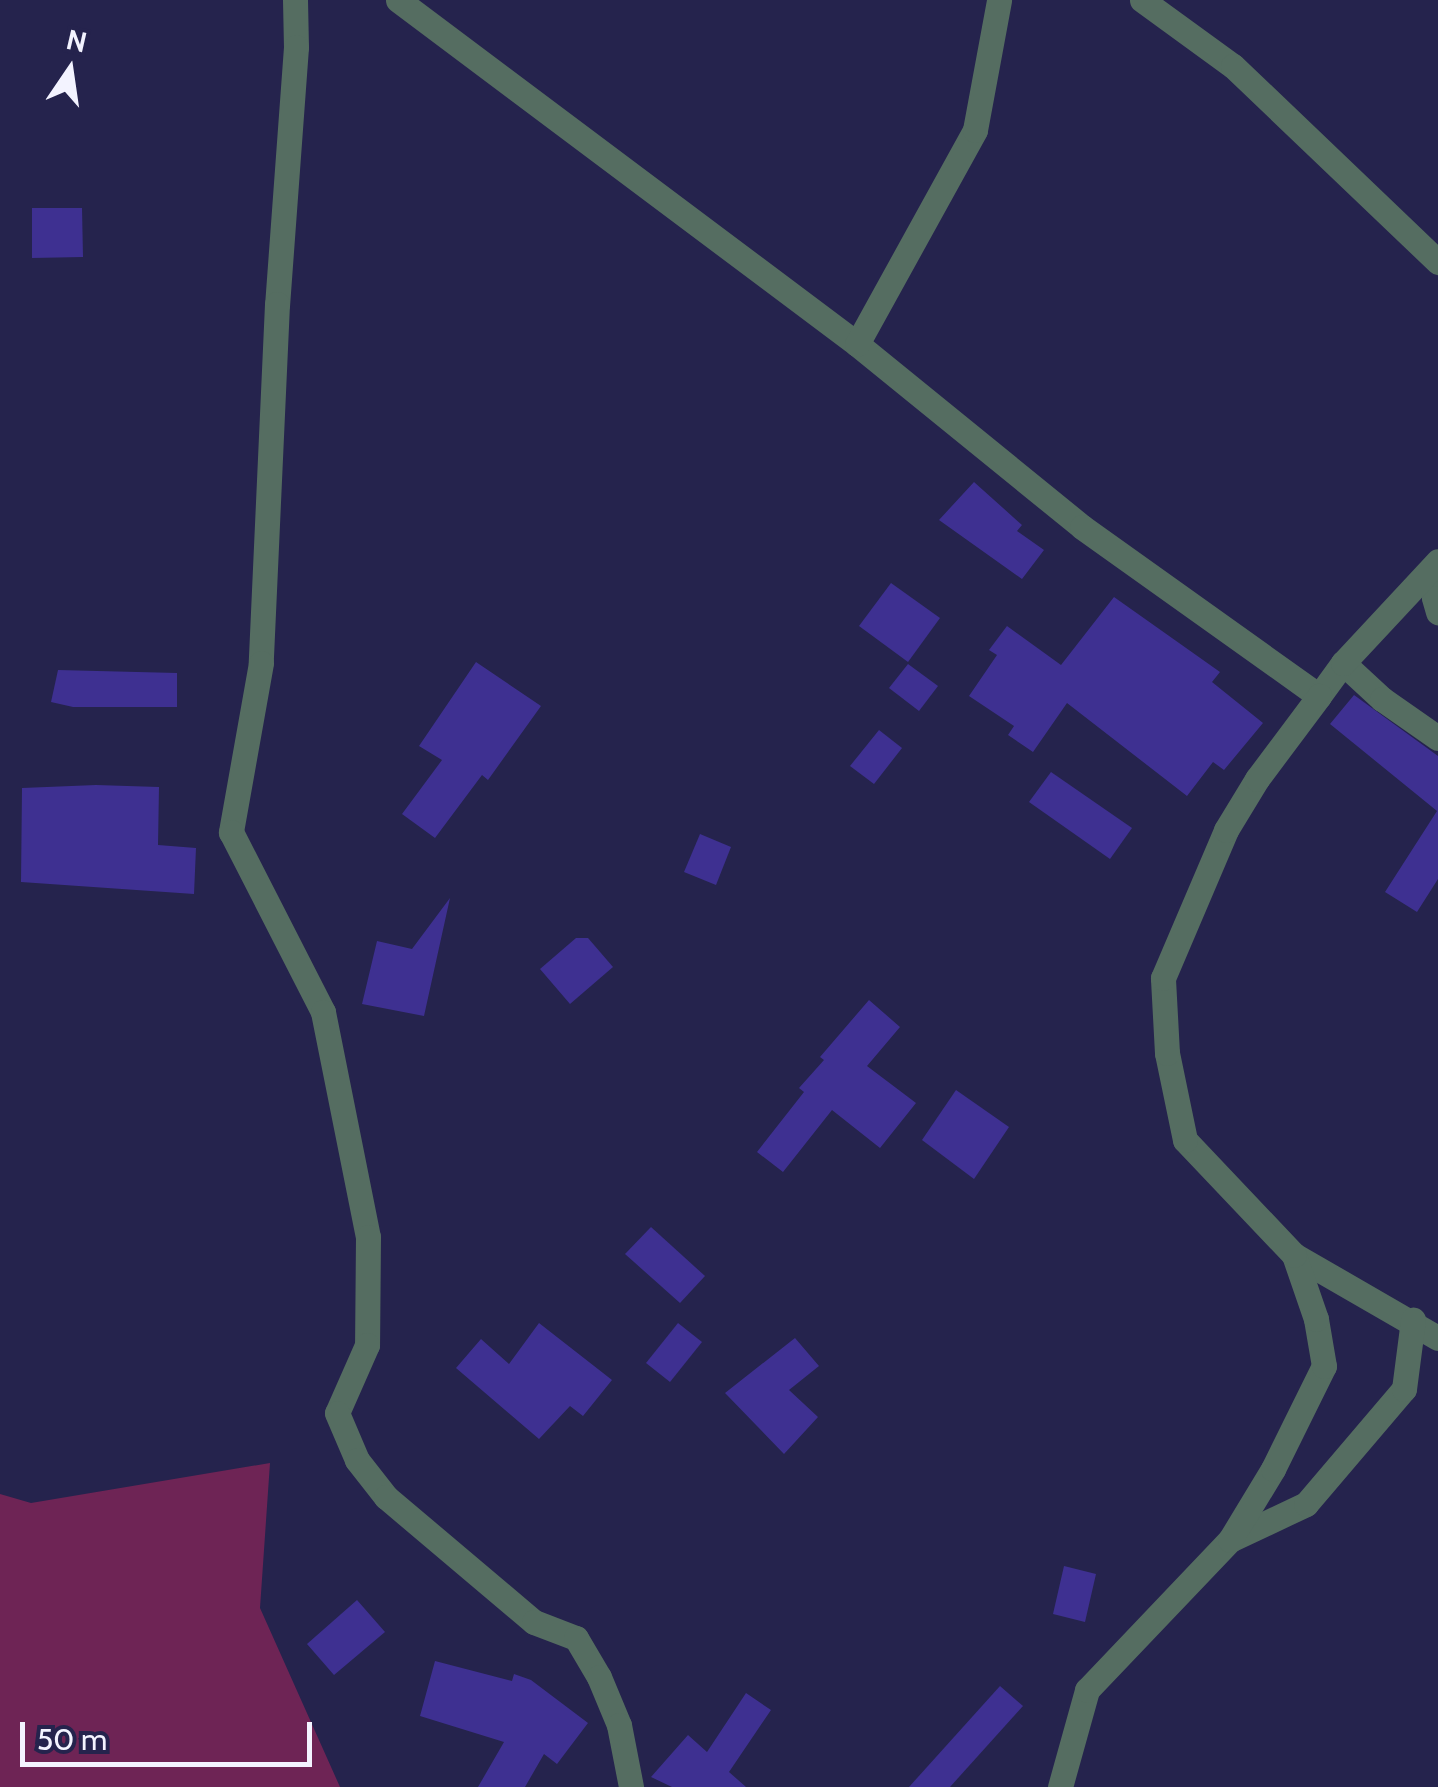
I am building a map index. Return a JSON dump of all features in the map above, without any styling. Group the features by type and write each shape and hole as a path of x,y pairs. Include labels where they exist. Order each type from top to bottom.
{"street":[{"path":"294,0 296,47 278,304 261,664 231,832 323,1012 368,1237 366,1345 337,1413 358,1460 386,1498 534,1622 576,1638 599,1677 619,1725 630,1787"},
{"path":"398,0 857,344 1082,527 1320,696"},
{"path":"857,344 975,130 999,0"},
{"path":"1142,0 1233,66 1438,262"},
{"path":"1438,560 1343,663 1256,778 1226,830 1163,978 1167,1053 1185,1140 1294,1255 1413,1320 1438,1338"},
{"path":"1438,574 1434,598 1438,612"},
{"path":"1343,663 1382,699 1438,738"},
{"path":"1060,1787 1087,1690 1230,1540 1273,1469 1324,1366 1316,1319 1294,1255"},
{"path":"1230,1540 1306,1504 1404,1390 1413,1320"}],"shaded area":[{"path":"270,1463 260,1608 340,1787 0,1787 0,1494 31,1503"}],"building":[{"path":"32,208 82,208 83,257 32,258"},
{"path":"974,482 1022,525 1017,531 1044,550 1022,579 939,520"},
{"path":"891,583 940,618 908,662 859,626"},
{"path":"1114,597 1220,672 1212,682 1263,723 1224,770 1213,762 1187,796 1067,703 1033,752 1008,735 1014,726 969,696 997,655 989,650 1007,626 1061,665"},
{"path":"476,662 541,706 488,780 482,775 435,838 402,814 442,760 419,746"},
{"path":"908,664 938,686 919,711 889,688"},
{"path":"58,670 177,673 177,707 73,707 51,702"},
{"path":"1354,695 1438,756 1438,879 1417,912 1385,892 1437,811 1330,724"},
{"path":"879,730 902,748 874,784 850,766"},
{"path":"1051,772 1132,828 1110,859 1029,802"},
{"path":"159,787 158,845 196,848 194,894 21,882 22,788"},
{"path":"700,834 731,847 716,885 684,872"},
{"path":"450,898 424,1016 362,1004 377,941 412,949"},
{"path":"576,938 588,938 613,967 570,1004 540,969"},
{"path":"869,1000 900,1027 867,1066 916,1103 880,1148 832,1110 783,1172 757,1152 804,1092 799,1088 824,1060 820,1057"},
{"path":"956,1090 1009,1127 974,1179 922,1140"},
{"path":"651,1227 705,1276 680,1303 625,1254"},
{"path":"539,1323 612,1380 583,1416 570,1406 539,1439 456,1368 481,1339 509,1364"},
{"path":"678,1323 702,1342 670,1382 646,1363"},
{"path":"795,1338 819,1366 789,1390 818,1417 784,1454 725,1393"},
{"path":"1064,1566 1096,1574 1085,1622 1053,1614"},
{"path":"357,1600 385,1632 334,1675 307,1644"},
{"path":"435,1661 512,1681 514,1674 531,1680 588,1723 557,1764 544,1754 525,1787 478,1787 504,1742 420,1716"},
{"path":"1000,1686 1023,1706 950,1787 909,1787"},
{"path":"746,1693 771,1710 729,1772 746,1787 672,1787 651,1777 688,1735 707,1752"}]}
